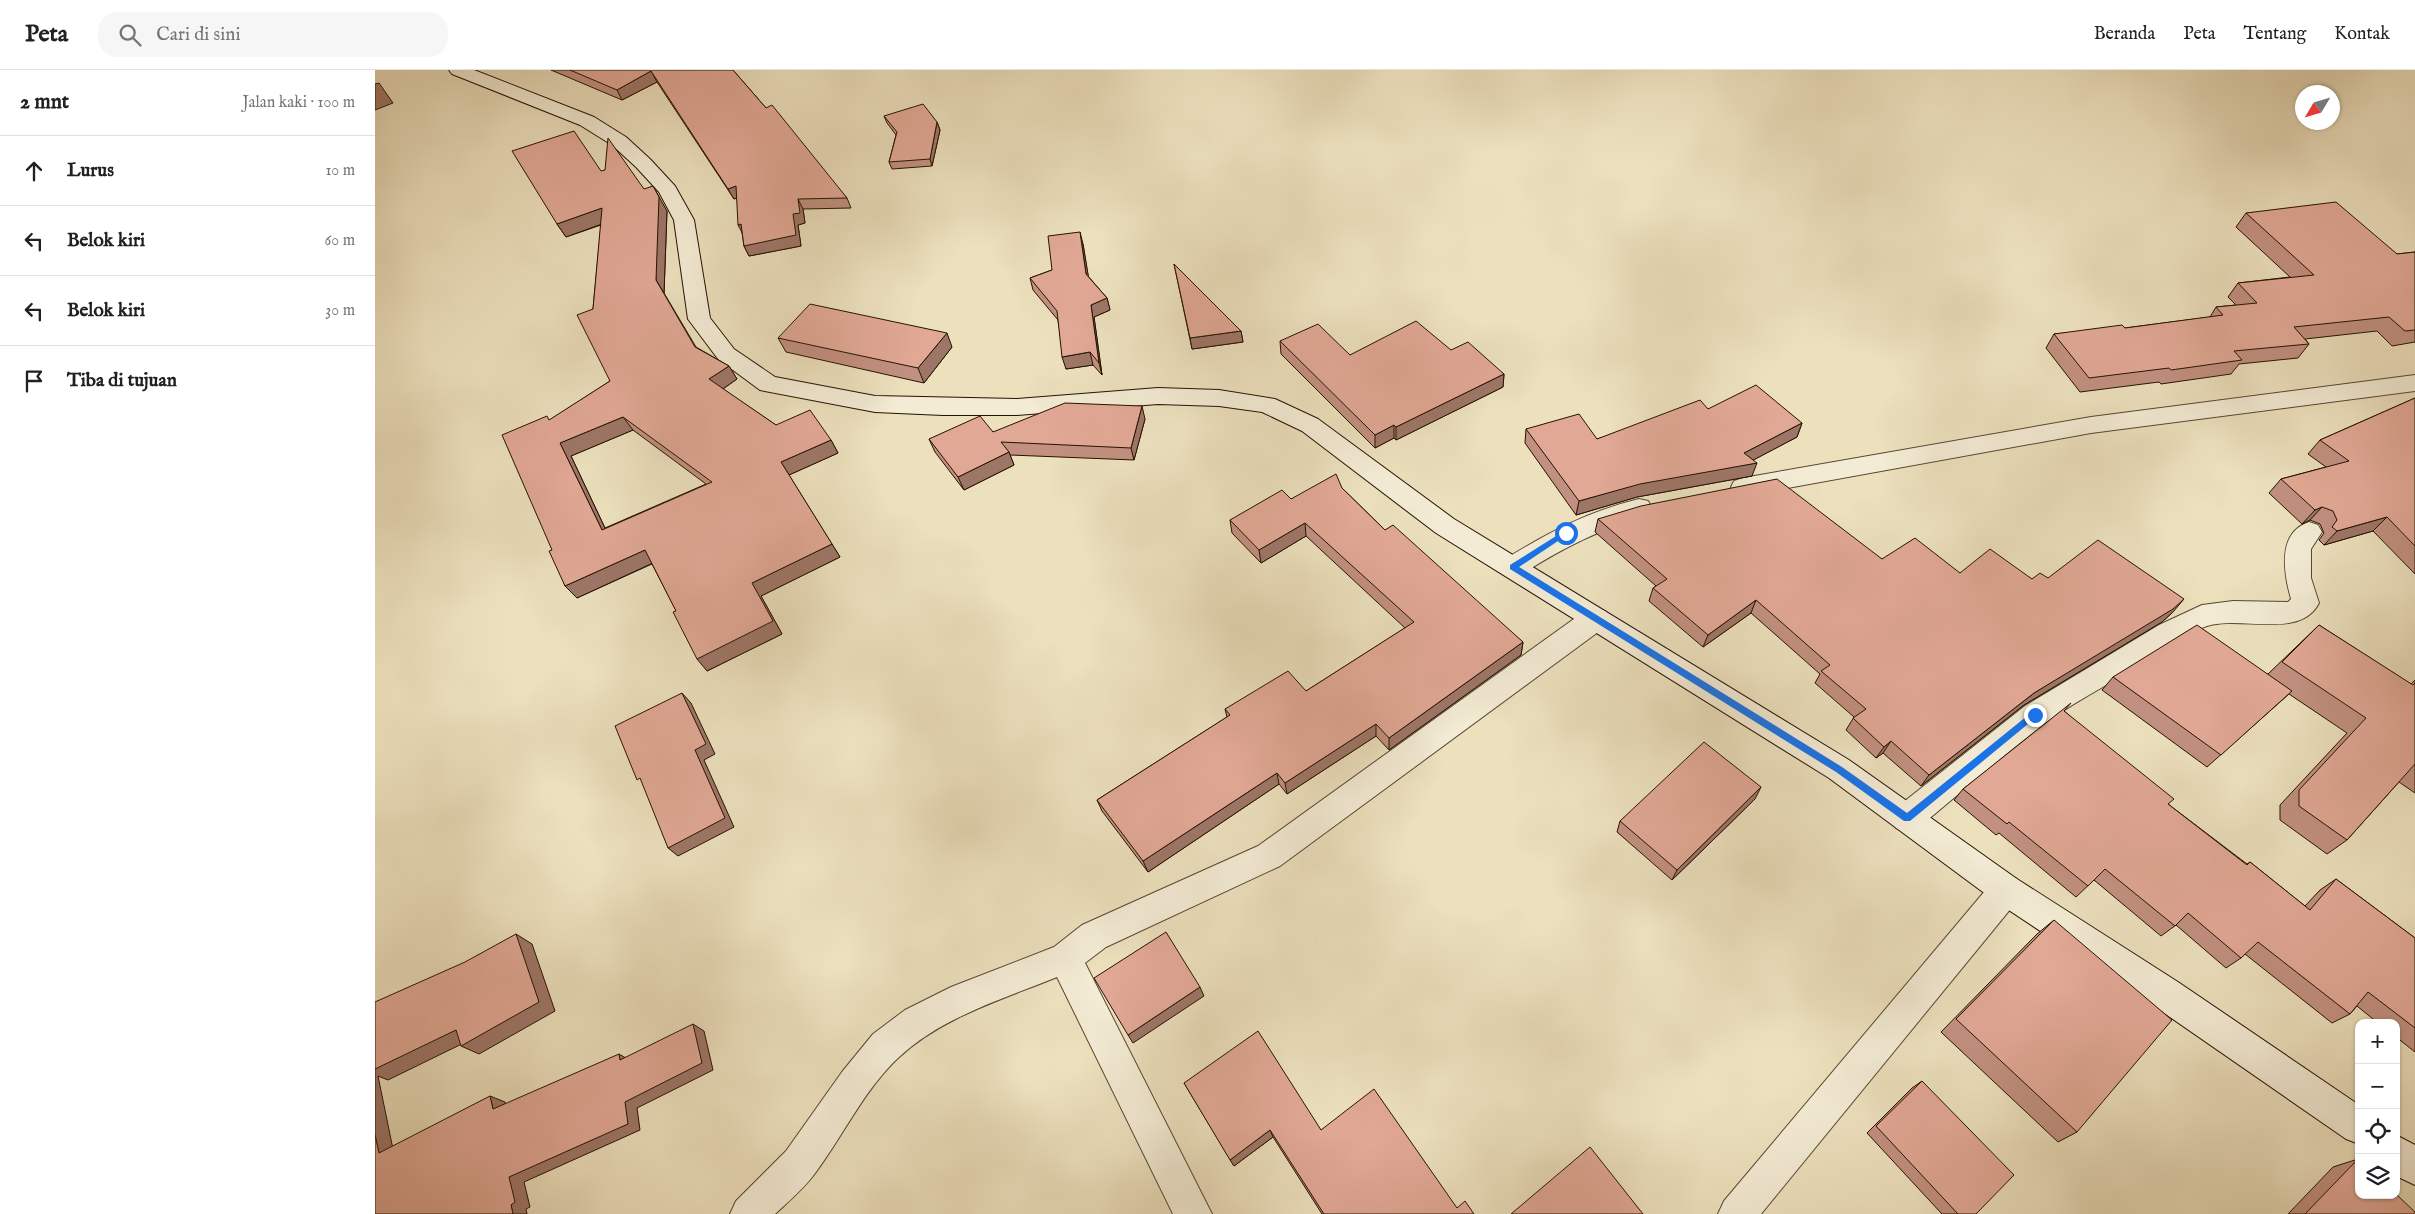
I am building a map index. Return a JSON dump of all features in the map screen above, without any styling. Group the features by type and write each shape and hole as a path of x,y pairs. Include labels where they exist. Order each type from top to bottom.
{"street":[{"path":"458,70 587,121 619,141 643,163 668,190 684,220 699,319 726,354 768,384 875,404 943,407 1017,407 1158,396 1219,398 1267,405 1310,425 1445,526 1839,769 2006,890 2166,994 2355,1123"},
{"path":"1720,492 2091,425 2415,383"},
{"path":"1513,567 1566,533 1596,519 1665,503"},
{"path":"1907,818 2035,715 2169,633 2202,616 2233,612 2293,614 2307,603 2298,578 2298,548 2309,532"},
{"path":"749,1214 799,1164 854,1084 885,1046 917,1022 963,998 1065,958 1077,946 1094,936 1269,856 1595,619"},
{"path":"1737,1214 2006,890"},
{"path":"1065,958 1193,1214"},
{"path":"2397,1154 2415,1167"}],"building":[{"path":"570,70 733,70 766,108 772,105 847,198 798,199 800,213 793,214 796,235 744,246 741,224 738,225 736,186 728,189 651,71 617,90"},
{"path":"923,104 937,122 930,159 889,162 897,132 884,116"},
{"path":"574,131 601,171 605,170 608,138 644,189 653,186 659,197 656,280 695,347 729,366 709,379 776,425 810,410 831,440 781,462 832,544 752,583 773,621 697,659 673,612 676,611 645,550 565,586 549,551 552,550 502,435 547,416 549,420 610,381 577,315 593,309 602,208 557,224 512,151","holes":["623,417 712,482 602,530 560,443"]},
{"path":"2336,202 2397,254 2415,252 2415,330 2405,331 2389,317 2294,327 2309,344 2234,351 2242,360 2171,370 2169,368 2089,378 2054,334 2122,325 2125,328 2223,315 2216,307 2257,303 2238,283 2314,275 2246,213"},
{"path":"1080,232 1086,274 1107,298 1091,305 1099,363 1090,352 1062,357 1057,311 1030,278 1052,270 1048,236"},
{"path":"1174,264 1241,331 1190,338"},
{"path":"810,304 947,333 918,368 778,338"},
{"path":"1416,321 1451,350 1468,342 1504,374 1396,427 1394,425 1375,435 1280,341 1318,324 1350,355"},
{"path":"1756,385 1802,423 1744,453 1757,463 1640,484 1579,501 1526,429 1579,414 1597,439 1700,400 1708,409"},
{"path":"2415,398 2415,546 2387,517 2337,531 2332,527 2337,520 2333,511 2322,507 2315,510 2281,479 2349,461 2320,440"},
{"path":"1065,403 1142,406 1131,448 1001,442 1009,452 958,477 929,439 980,416 993,432"},
{"path":"1336,474 1342,488 1385,530 1393,525 1523,642 1389,738 1376,724 1285,783 1277,773 1143,861 1097,800 1230,715 1225,709 1288,671 1306,691 1414,622 1305,523 1259,550 1230,520 1282,490 1291,499"},
{"path":"1777,479 1882,559 1915,538 1960,573 1990,549 2032,579 2040,573 2048,578 2098,540 2184,599 2173,609 2034,693 1929,775 1891,741 1884,747 1853,718 1866,709 1821,671 1830,665 1756,600 1708,635 1653,588 1667,579 1598,519 1641,506"},
{"path":"2197,625 2292,691 2221,755 2113,677"},
{"path":"2319,625 2413,685 2415,683 2415,764 2347,840 2299,806 2299,790 2366,718 2282,662"},
{"path":"682,693 706,744 695,750 725,818 668,848 640,778 637,780 615,726"},
{"path":"2071,703 2064,711 2174,799 2168,804 2247,865 2250,862 2310,910 2336,879 2415,938 2415,1028 2368,992 2350,1014 2258,942 2241,958 2188,913 2175,926 2105,869 2088,886 2009,822 2007,824 1963,789"},
{"path":"1704,742 1761,787 1677,870 1620,821"},
{"path":"2054,920 2172,1020 2077,1132 1956,1019"},
{"path":"1166,932 1200,987 1128,1035 1094,978"},
{"path":"516,934 539,1002 461,1046 456,1030 375,1069 375,1002 465,962"},
{"path":"693,1024 702,1063 625,1102 628,1124 509,1177 515,1202 511,1205 513,1214 375,1214 375,1135 379,1153 490,1096 493,1109 619,1054 620,1060"},
{"path":"1258,1031 1321,1130 1374,1089 1457,1208 1465,1201 1474,1214 1324,1214 1270,1130 1230,1160 1184,1083"},
{"path":"1922,1081 2014,1175 1976,1214 1958,1214 1876,1126"},
{"path":"1590,1147 1643,1214 1511,1214"},
{"path":"2355,1162 2355,1199 2400,1198 2415,1212 2415,1214 2305,1214"}],"route":[{"path":"1566,533 1513,567 1839,769 1907,818 2035,715"}]}
